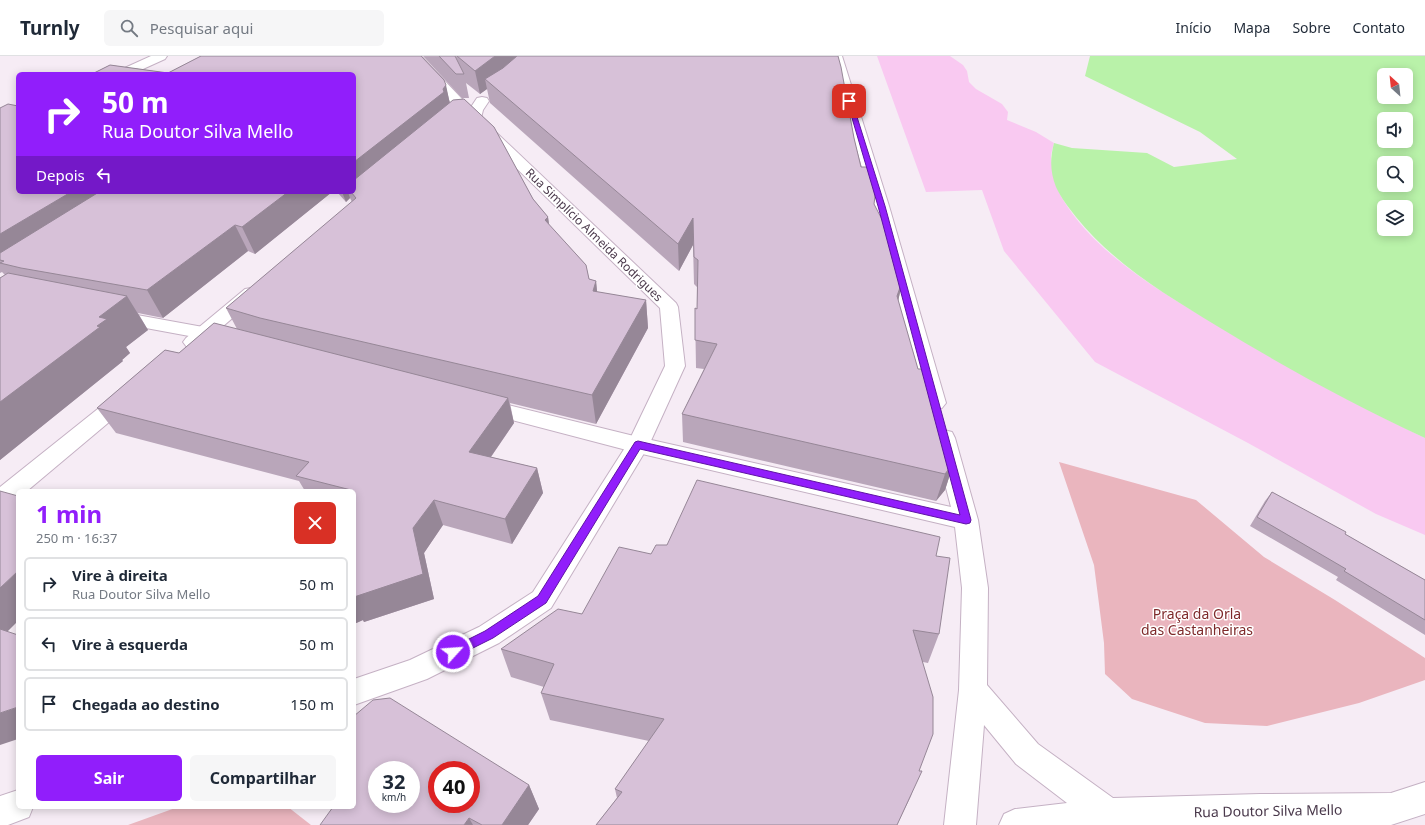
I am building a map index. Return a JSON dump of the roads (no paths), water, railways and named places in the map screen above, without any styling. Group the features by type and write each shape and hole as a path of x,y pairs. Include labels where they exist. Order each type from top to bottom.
{"street":[{"path":"126,72 161,56"},
{"path":"414,56 457,102 460,109 447,127 483,105"},
{"path":"836,56 881,206 966,520 975,588 973,690 960,825"},
{"path":"457,102 483,105"},
{"name":"Rua Simplício Almeida Rodrigues","path":"356,691 424,667 489,635 542,600 638,445 675,366 669,308 483,105"},
{"path":"179,354 264,282"},
{"path":"98,314 203,333 241,344"},
{"path":"0,500 142,384"},
{"path":"462,401 638,445 966,520"},
{"path":"973,690 1027,754 1110,814"},
{"name":"Rua Doutor Silva Mello","path":"1015,825 1110,814 1260,810 1391,809 1425,798"},
{"path":"0,812 16,807"}],"park label":[{"name":"Praça da Orla das Castanheiras","path":"1197,622"}]}
